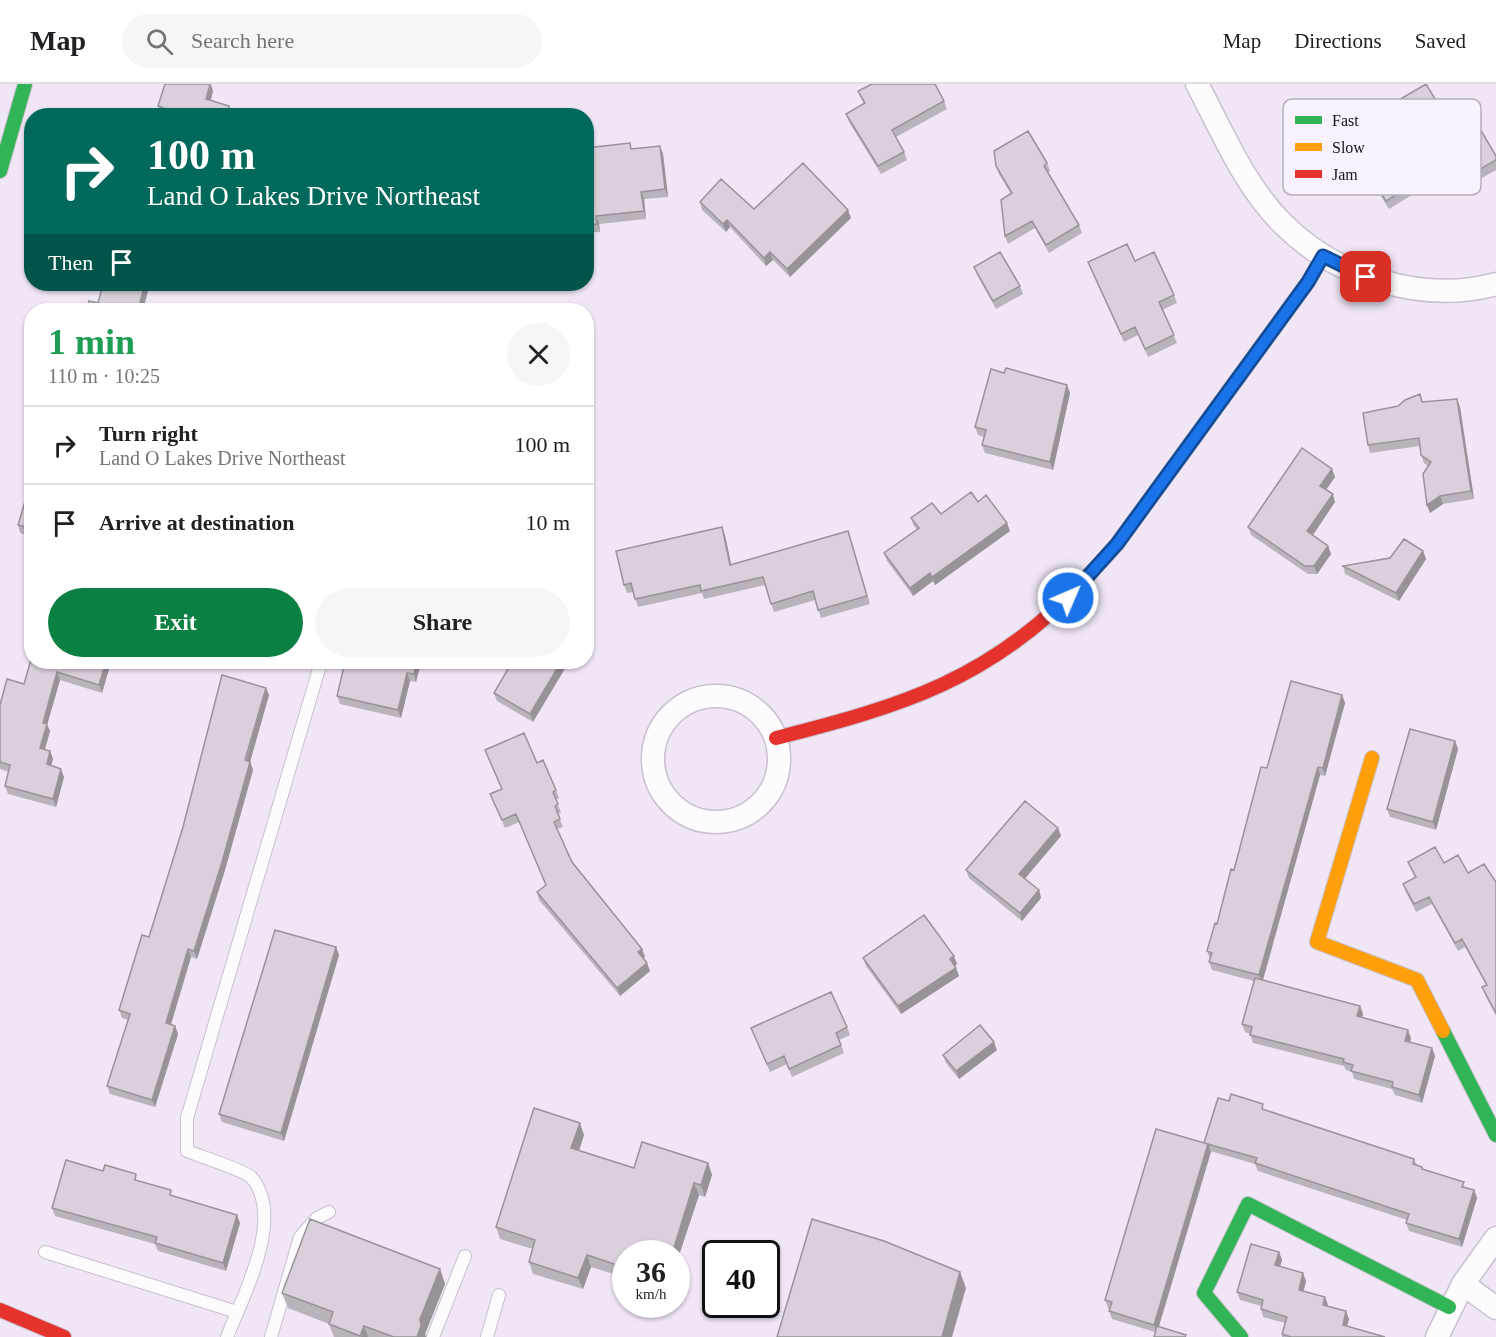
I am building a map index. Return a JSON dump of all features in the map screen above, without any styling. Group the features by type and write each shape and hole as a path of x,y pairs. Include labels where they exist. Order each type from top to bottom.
{"street":[{"path":"0,171 25,84"},
{"path":"1197,84 1248,179 1282,224 1323,256 1366,277 1404,287 1444,291 1496,284"},
{"path":"776,738 876,711 936,689 1000,654 1051,615 1086,582 1117,544 1308,282 1323,256"},
{"path":"711,695 744,701 769,723 776,738 780,754 779,771 774,787 758,806 737,819 721,823 705,822 689,817 675,808 664,795 656,780 653,764 654,748 659,732 681,706 695,699 711,695"},
{"path":"1372,758 1317,942 1418,980 1496,1135"},
{"path":"1241,1337 1204,1293 1248,1204 1449,1307"},
{"path":"1437,1337 1449,1307 1496,1238"},
{"path":"1463,1284 1496,1308"},
{"path":"0,1310 64,1337"}],"lane":[{"path":"227,1337 261,1248 266,1202 250,1176 187,1152 187,1118 319,669"},
{"path":"271,1337 300,1237 317,1218 329,1212"},
{"path":"45,1252 237,1312"},
{"path":"433,1337 465,1256"},
{"path":"487,1337 499,1295"}],"building":[{"path":"165,84 210,84 206,99 229,106 228,108 163,108 158,106"},
{"path":"872,84 935,84 944,101 892,130 904,152 878,166 846,114 865,103 858,91"},
{"path":"1426,84 1435,99 1400,99"},
{"path":"1481,130 1496,156 1496,160 1481,169"},
{"path":"1028,131 1047,163 1044,166 1079,225 1046,245 1032,221 1005,236 1001,200 1012,193 996,166 994,151"},
{"path":"630,143 631,149 660,146 665,189 641,192 644,211 596,216 597,224 594,224 594,147"},
{"path":"803,163 848,210 787,269 770,252 764,258 727,220 723,224 700,202 721,179 754,209"},
{"path":"1382,195 1396,195 1386,201"},
{"path":"1127,244 1135,261 1154,252 1174,295 1159,302 1174,335 1145,349 1135,327 1121,334 1088,262"},
{"path":"1000,252 1020,286 993,301 974,267"},
{"path":"101,291 143,291 140,303 98,303"},
{"path":"1006,368 1067,385 1050,462 982,445 986,430 975,427 991,369 1004,373"},
{"path":"1420,394 1422,402 1457,399 1471,491 1440,496 1427,505 1423,474 1431,462 1421,455 1419,438 1368,445 1363,413 1398,406 1405,400"},
{"path":"1302,448 1332,469 1320,486 1333,494 1307,531 1328,546 1314,566 1305,566 1248,527"},
{"path":"971,492 978,502 986,495 1007,523 932,577 930,573 910,588 884,553 919,528 911,518 932,503 941,514"},
{"path":"24,505 24,527 18,525"},
{"path":"722,527 730,565 848,531 867,596 818,610 813,591 771,604 763,577 701,591 700,585 635,599 631,583 624,585 616,551"},
{"path":"1404,539 1423,551 1396,593 1343,566 1390,558"},
{"path":"28,669 104,669 99,685 57,672 43,723 47,724 40,748 50,751 47,764 61,769 53,799 5,786 10,765 0,762 0,705 7,679 24,684"},
{"path":"343,669 415,669 414,674 407,673 398,710 337,696"},
{"path":"508,669 557,669 530,714 494,693"},
{"path":"222,675 266,688 245,760 250,762 222,862 194,951 188,949 166,1023 175,1026 152,1100 107,1086 130,1014 119,1010 142,935 149,937 183,827"},
{"path":"1291,681 1342,695 1323,768 1318,767 1259,975 1209,962 1212,953 1207,951 1215,923 1217,924 1231,869 1234,870 1261,767 1267,768"},
{"path":"1410,729 1455,741 1433,822 1387,809"},
{"path":"524,733 537,763 543,760 556,790 553,792 558,804 555,806 560,819 554,822 572,862 642,949 638,952 647,963 617,988 537,892 546,885 516,814 502,820 490,794 502,789 485,750"},
{"path":"1025,801 1058,828 1019,874 1039,890 1020,913 966,870"},
{"path":"1435,847 1444,863 1458,855 1468,873 1484,864 1496,882 1496,1013 1482,987 1487,985 1462,939 1455,943 1429,897 1414,904 1403,884 1416,877 1408,862"},
{"path":"924,915 954,956 950,959 956,968 898,1006 863,958"},
{"path":"275,930 336,947 281,1133 219,1114"},
{"path":"1255,978 1360,1006 1357,1016 1408,1030 1405,1041 1432,1048 1419,1095 1392,1087 1393,1082 1351,1071 1353,1065 1343,1062 1344,1059 1250,1035 1252,1027 1242,1024"},
{"path":"831,992 847,1027 836,1033 841,1045 789,1069 784,1056 767,1064 751,1028"},
{"path":"980,1025 994,1042 956,1071 943,1055"},
{"path":"1231,1094 1263,1104 1262,1109 1414,1159 1413,1164 1422,1169 1464,1182 1462,1187 1474,1190 1459,1239 1406,1223 1409,1214 1255,1163 1257,1158 1204,1143 1218,1098 1229,1101"},
{"path":"534,1108 580,1123 571,1148 634,1168 642,1142 708,1163 701,1185 694,1183 676,1240 612,1240 612,1263 587,1255 578,1278 529,1262 535,1240 496,1227"},
{"path":"1156,1129 1208,1144 1154,1325 1109,1311 1112,1302 1105,1300"},
{"path":"66,1160 103,1171 105,1165 136,1174 135,1180 171,1190 170,1195 237,1215 223,1263 155,1243 157,1237 52,1208"},
{"path":"310,1219 440,1269 420,1319 421,1326 417,1337 394,1337 364,1326 360,1336 329,1324 333,1312 282,1293"},
{"path":"812,1219 884,1241 960,1272 942,1337 777,1337"},
{"path":"1251,1244 1279,1252 1275,1265 1303,1273 1299,1290 1325,1297 1323,1305 1346,1311 1343,1325 1385,1337 1291,1337 1282,1334 1287,1317 1261,1309 1263,1300 1237,1292"},
{"path":"1157,1326 1186,1335 1185,1337 1154,1337"}],"traffic: fast":[{"path":"0,171 25,84"},
{"path":"1083,582 1117,544 1308,282 1323,256"},
{"path":"1443,1031 1496,1135"},
{"path":"1241,1337 1204,1293 1248,1204 1449,1307"}],"traffic: slow":[{"path":"1372,758 1317,942 1417,980 1443,1031"}],"traffic: jam":[{"path":"776,738 864,714 942,685 1014,643 1048,616 1083,582"},
{"path":"0,1310 64,1337"}],"route":[{"path":"1068,598 1086,582 1117,544 1308,282 1323,256 1366,277"}]}
